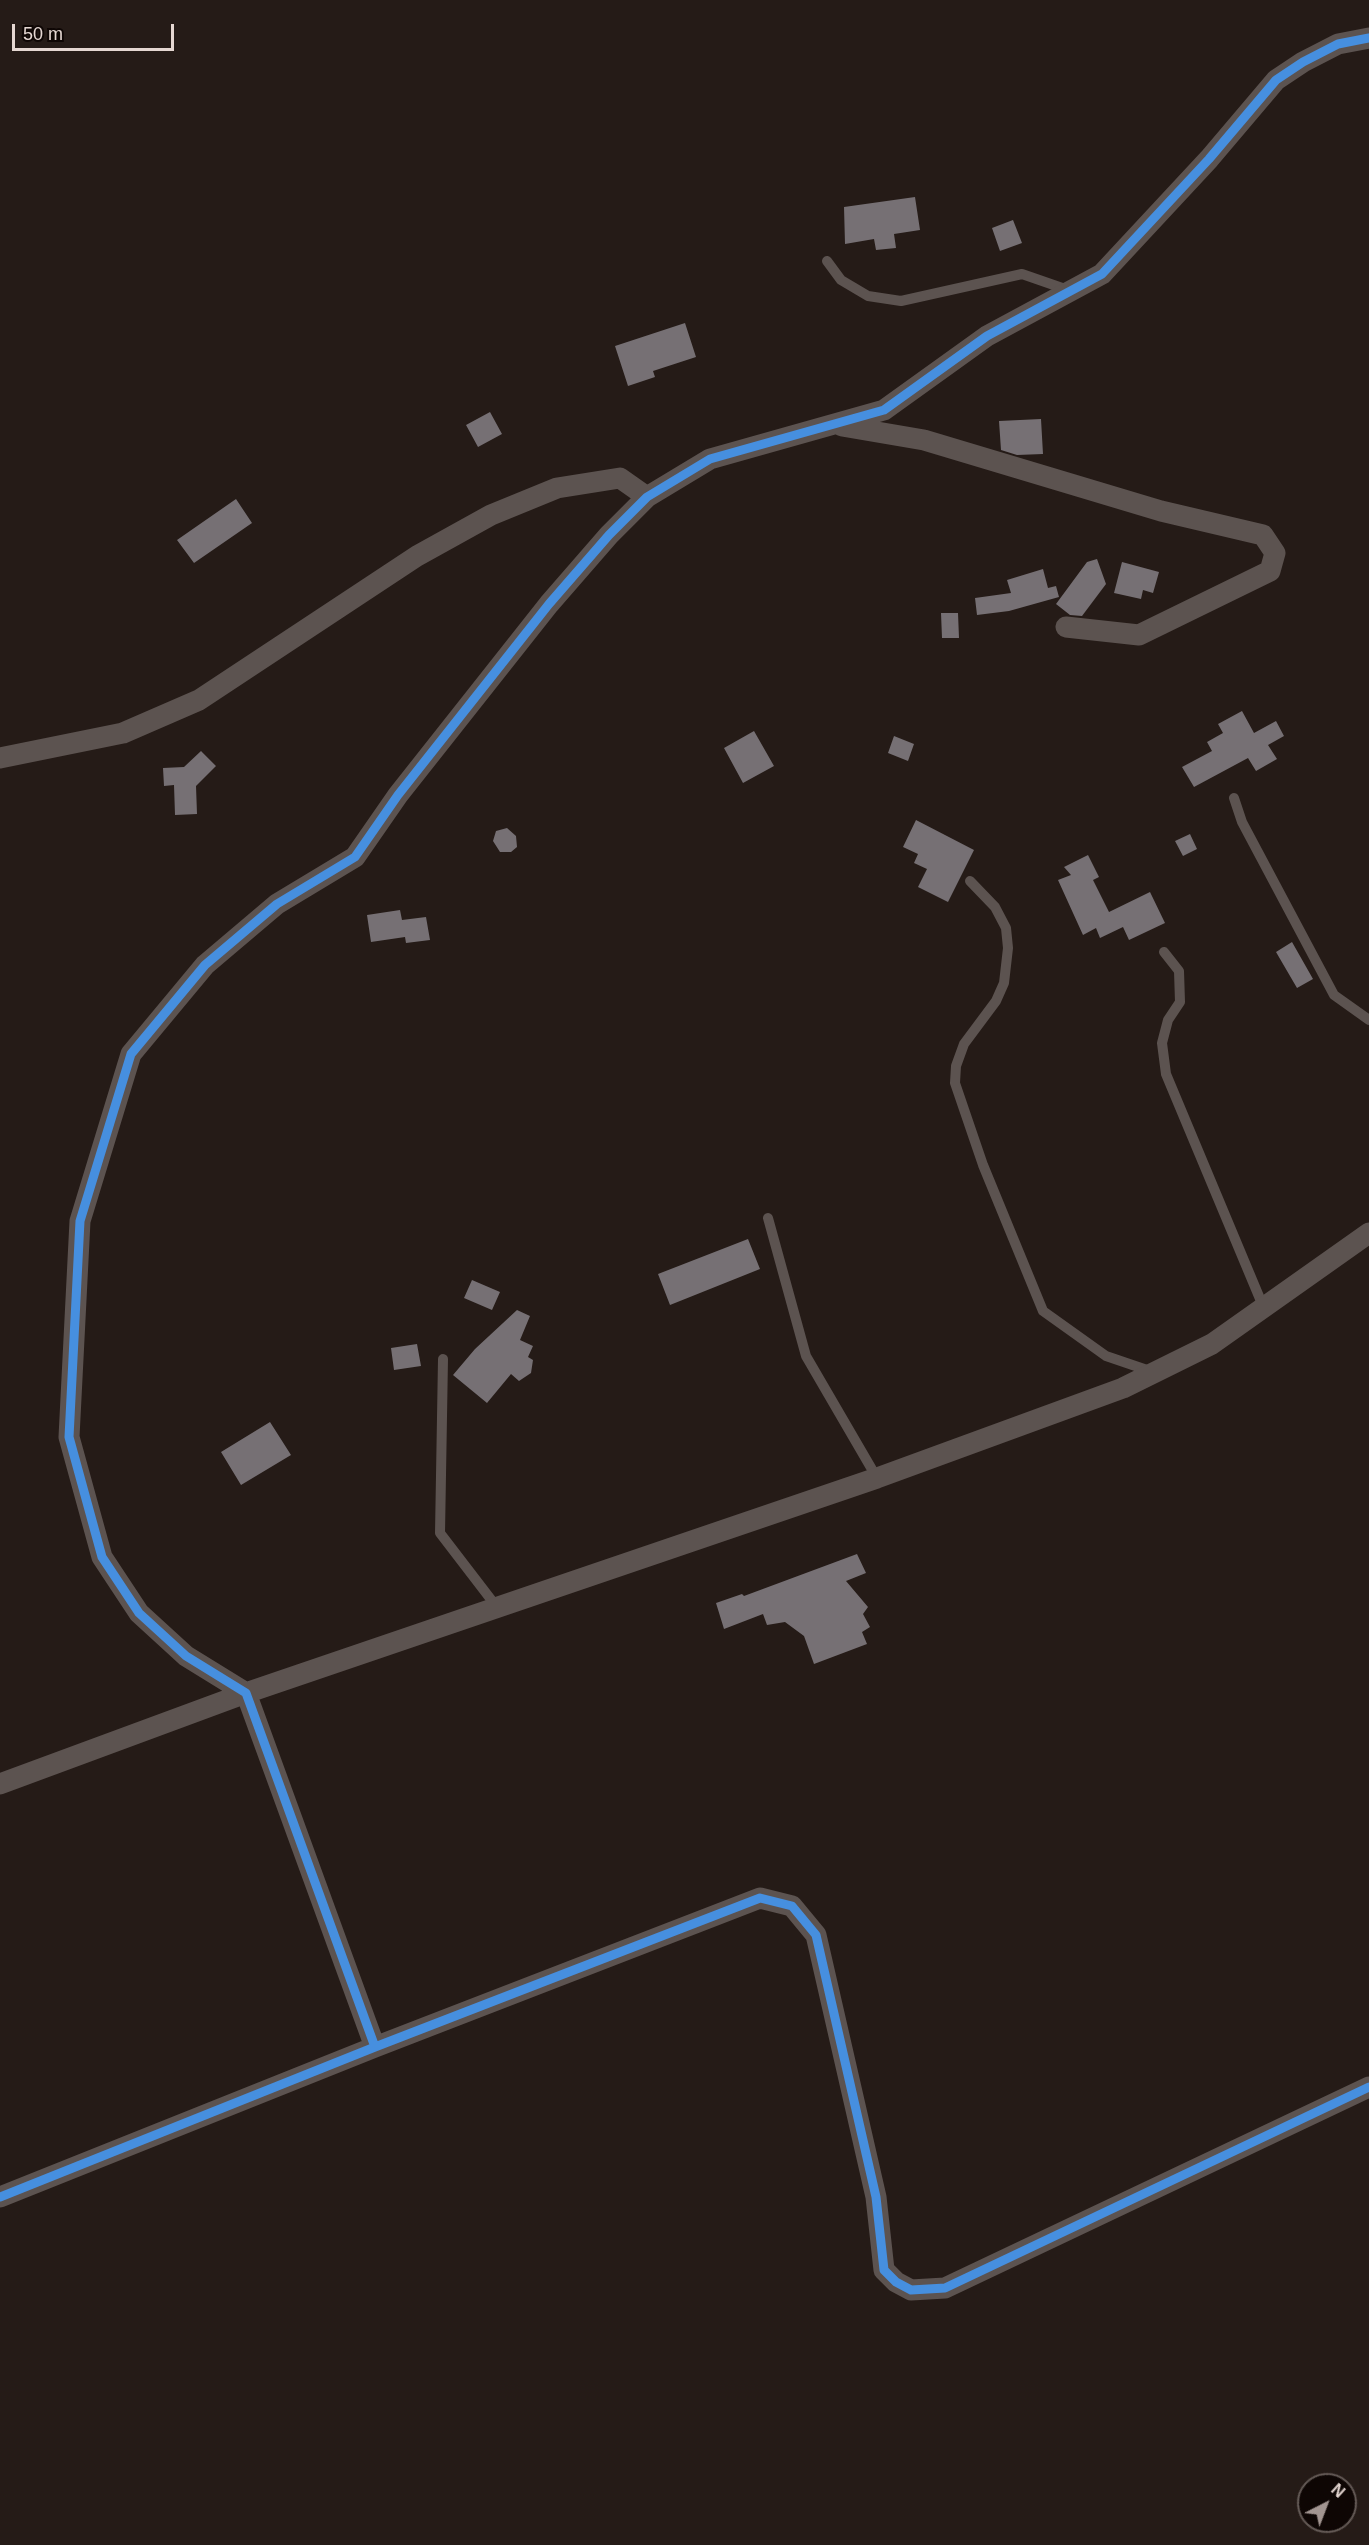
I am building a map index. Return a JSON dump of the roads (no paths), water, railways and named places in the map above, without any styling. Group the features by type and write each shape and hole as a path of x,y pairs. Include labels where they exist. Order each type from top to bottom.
{"street":[{"path":"375,2047 246,1692 186,1656 139,1613 102,1557 69,1437 80,1221 131,1054 205,964 277,904 355,857 398,795 549,604 609,535 647,497 710,459 884,410 987,336 1102,274 1209,159 1276,80 1303,62 1338,44 1369,38"},
{"path":"836,425 924,440 1161,511 1263,535 1275,553 1270,571 1140,635 1066,627"},
{"path":"0,758 123,733 199,700 417,556 491,515 557,488 620,478 647,497"},
{"path":"0,1784 246,1692 877,1478 1123,1388 1212,1344 1263,1305 1369,1233"},
{"path":"0,2197 375,2047 760,1898 792,1906 816,1935 876,2197 884,2270 896,2282 911,2290 929,2291 945,2288 1369,2087"}],"lane":[{"path":"827,261 841,280 868,296 901,301 1022,274 1072,291"},
{"path":"1234,798 1242,822 1334,995 1369,1020"},
{"path":"970,881 995,907 1006,928 1008,948 1004,983 996,1001 964,1044 956,1066 955,1083 983,1166 1043,1311 1106,1356 1154,1373"},
{"path":"1164,952 1179,971 1180,1002 1168,1020 1162,1043 1166,1074 1263,1305"},
{"path":"768,1218 806,1356 877,1478"},
{"path":"443,1359 440,1533 496,1606"}]}
